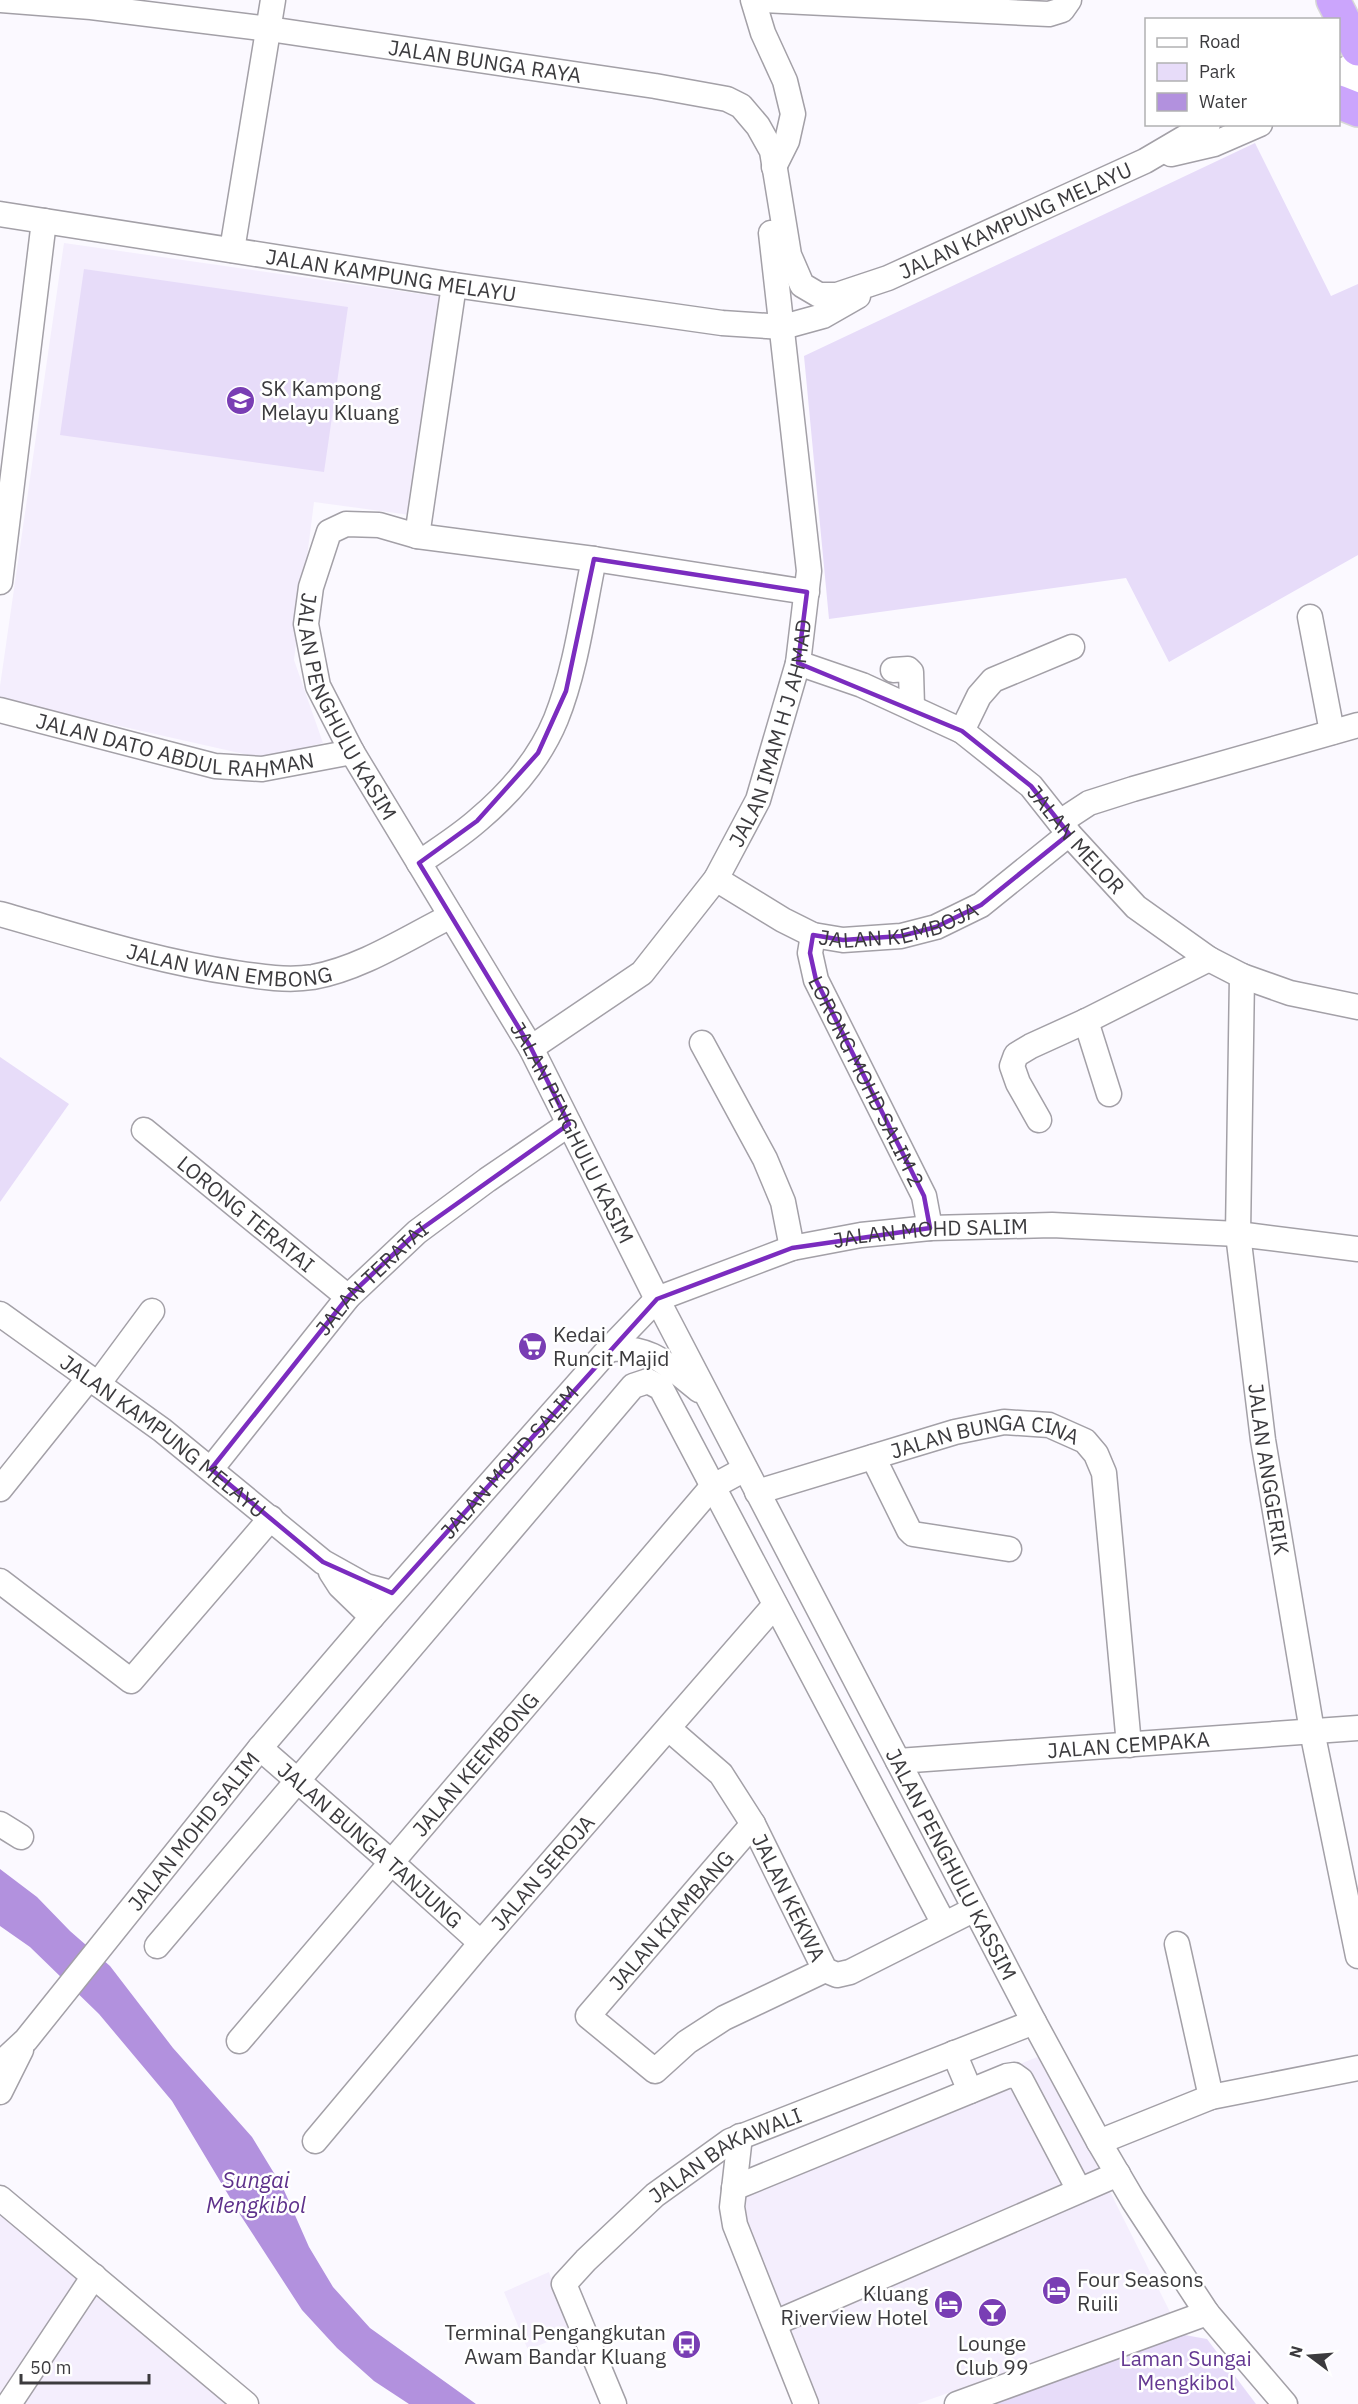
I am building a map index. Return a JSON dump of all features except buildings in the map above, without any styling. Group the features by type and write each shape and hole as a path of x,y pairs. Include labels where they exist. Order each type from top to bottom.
{"highway":[{"path":"1332,0 1335,18"},
{"path":"1332,0 1358,49"},
{"path":"1340,103 1358,110"}],"street":[{"name":"JALAN BUNGA RAYA","path":"0,0 91,3 711,95 741,106 758,126 772,151 789,255 802,285 819,295 837,295 888,278"},
{"path":"232,250 273,0"},
{"path":"753,0 763,33 785,81 793,114 787,141 774,167"},
{"path":"761,0 1049,14 1062,10 1070,0"},
{"path":"1340,71 1358,64"},
{"path":"1340,93 1358,87"},
{"path":"758,126 783,327"},
{"name":"JALAN KAMPUNG MELAYU","path":"0,214 454,285 722,323 783,327 824,316 888,278 1145,161 1205,126"},
{"name":"JALAN KAMPUNG MELAYU","path":"1145,161 1214,144 1255,126"},
{"path":"0,582 7,471 44,221"},
{"path":"417,536 454,285"},
{"name":"JALAN IMAM H J AHMAD","path":"531,1048 642,973 716,879 758,800 798,663 809,571 783,327"},
{"name":"JALAN PENGHULU KASIM","path":"657,1299 531,1048 352,752 318,686 306,624 311,587 329,532 346,524 379,525 417,536 594,559 807,592"},
{"path":"419,863 477,821 510,790 538,753 555,721 566,691 594,559"},
{"path":"1310,617 1332,732"},
{"path":"962,730 979,696 993,680 1072,647"},
{"name":"JALAN MELOR","path":"798,663 862,685 962,730 1031,786 1064,828 1136,907 1209,959 1242,976 1290,993 1358,1007"},
{"path":"893,670 908,669 911,672 912,706"},
{"name":"JALAN DATO ABDUL RAHMAN","path":"0,710 215,766 262,769 352,752"},
{"name":"JALAN KEMBOJA","path":"716,879 783,920 813,935 843,940 901,936 936,927 981,905 1089,803 1358,725"},
{"name":"JALAN WAN EMBONG","path":"0,914 141,954 207,969 269,978 312,977 354,965 451,916"},
{"name":"LORONG MOHD SALIM 2","path":"813,935 810,953 816,980 924,1196 930,1228"},
{"path":"1039,1120 1018,1083 1012,1066 1016,1055 1209,959"},
{"name":"JALAN ANGGERIK","path":"1242,976 1238,1234 1263,1440 1311,1731 1358,1956"},
{"path":"1086,1021 1109,1094"},
{"path":"702,1043 765,1159 783,1202 792,1248"},
{"name":"JALAN TERATAI","path":"211,1469 348,1297 417,1232 487,1180 569,1124"},
{"name":"LORONG TERATAI","path":"144,1130 348,1297"},
{"name":"JALAN MOHD SALIM","path":"0,2064 26,2040 260,1748 392,1593 609,1349 657,1299 792,1248 861,1235 930,1228 1052,1225 1238,1234 1358,1249"},
{"name":"JALAN PENGHULU KASSIM","path":"657,1299 1034,2022 1118,2174 1207,2313 1285,2404"},
{"path":"0,1489 152,1311"},
{"name":"JALAN KAMPUNG MELAYU","path":"0,1314 211,1469 323,1562 366,1586 392,1593"},
{"path":"609,1349 627,1348 655,1355 708,1396"},
{"name":"JALAN MOHD SALIM","path":"157,1946 633,1386 648,1381"},
{"name":"JALAN PENGHULU KASSIM","path":"648,1381 662,1388 944,1924"},
{"name":"JALAN BUNGA CINA","path":"757,1492 955,1432 1004,1422 1049,1425 1085,1441 1096,1454 1104,1473 1129,1745"},
{"path":"873,1457 913,1534 1009,1549"},
{"path":"712,1486 746,1469"},
{"name":"JALAN KEEMBONG","path":"239,2041 712,1486"},
{"path":"0,1581 131,1681 271,1518"},
{"name":"JALAN KAMPUNG MELAYU","path":"323,1562 340,1586 372,1617"},
{"name":"JALAN SEROJA","path":"315,2142 481,1943 775,1605"},
{"name":"JALAN CEMPAKA","path":"898,1761 1358,1728"},
{"name":"JALAN KEKWA","path":"669,1729 721,1774 753,1824 825,1970 837,1975 850,1972 975,1909"},
{"name":"JALAN BUNGA TANJUNG","path":"260,1748 481,1943"},
{"path":"0,1824 21,1837"},
{"name":"JALAN KIAMBANG","path":"753,1824 588,2016 655,2071 687,2042 723,2018 825,1970"},
{"path":"1177,1944 1211,2097"},
{"name":"JALAN BAKAWALI","path":"614,2404 564,2284 655,2195 707,2155 740,2136 1034,2022"},
{"name":"JALAN MOHD SALIM","path":"0,2092 26,2040"},
{"path":"954,2053 970,2091"},
{"path":"1100,2142 1211,2097 1358,2068"},
{"path":"734,2188 1014,2074 1021,2080 1079,2190"},
{"path":"740,2136 732,2207 735,2224 806,2404"},
{"path":"775,2324 1118,2174"},
{"path":"0,2198 246,2404"},
{"path":"9,2404 94,2276"},
{"path":"957,2404 1207,2313"}],"highlighted area":[{"path":"594,559 807,592 798,663 962,731 1031,786 1069,834 981,905 936,927 901,936 843,940 813,935 810,953 816,980 924,1196 930,1228 792,1248 657,1299 392,1593 323,1562 211,1469 348,1297 417,1232 569,1124 531,1048 419,863 477,821 538,753 566,691"}],"shaded area":[{"name":"SK Kampong Melayu Kluang","path":"64,243 449,298 425,517 314,502 294,660 323,743 262,758 0,699 0,686"},
{"path":"1042,2055 1171,2314 917,2404 813,2404 741,2224 742,2178"},
{"path":"0,2207 233,2404 0,2404"},
{"path":"549,2272 569,2333 528,2350 504,2292"}],"green space":[{"path":"1255,143 1331,296 1358,284 1358,555 1169,662 1126,578 829,619 804,356"},
{"path":"84,269 348,307 324,472 60,435"},
{"path":"0,1057 69,1104 0,1202"},
{"name":"Laman Sungai Mengkibol","path":"1179,2334 1207,2339 1256,2404 988,2404"}],"water":[{"name":"Sungai Mengkibol","path":"0,1869 37,1897 70,1931 110,1966 173,2048 252,2137 283,2188 309,2247 333,2287 370,2328 476,2404 409,2404 374,2381 337,2348 302,2310 241,2216 172,2101 99,2014 30,1947 0,1926"}],"place":[{"name":"SK Kampong Melayu Kluang","path":"240,400"},
{"name":"Kedai Runcit Majid","path":"532,1346"},
{"name":"Four Seasons Ruili","path":"1056,2291"},
{"name":"Kluang Riverview Hotel","path":"949,2305"},
{"name":"Lounge Club 99","path":"992,2312"},
{"name":"Terminal Pengangkutan Awam Bandar Kluang","path":"687,2344"}]}
